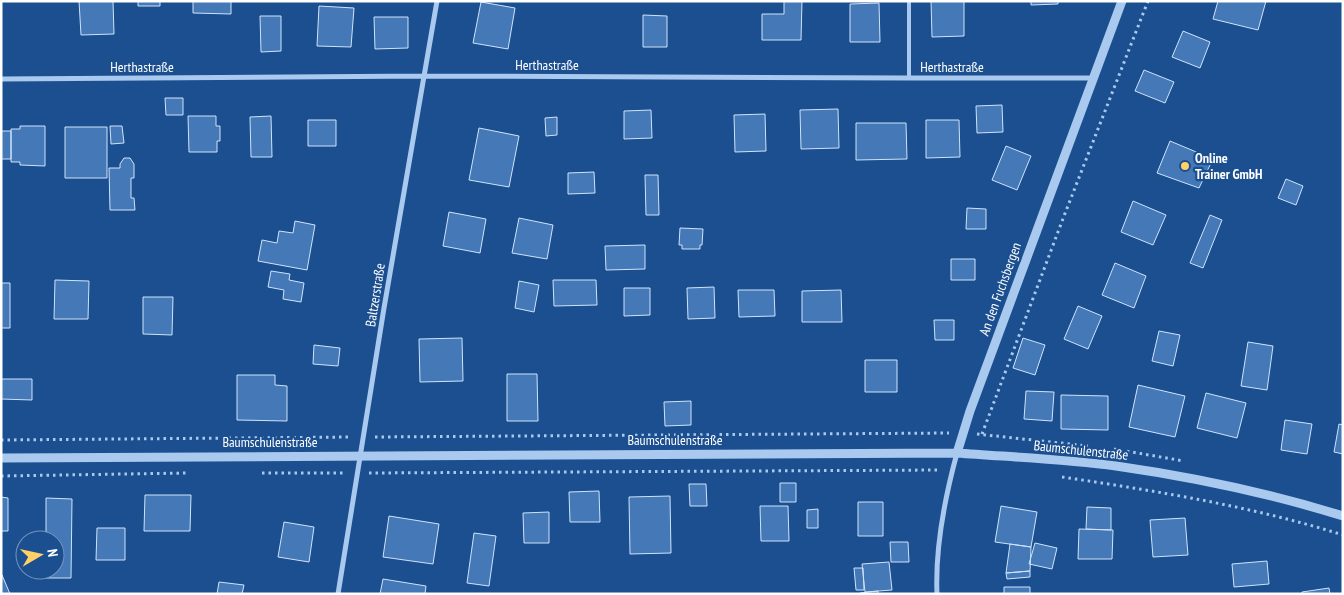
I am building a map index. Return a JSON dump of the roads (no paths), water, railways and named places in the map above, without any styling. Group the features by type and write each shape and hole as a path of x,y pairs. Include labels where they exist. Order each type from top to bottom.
{"street":[{"name":"Baltzerstraße","path":"338,594 437,1"},
{"name":"An den Fuchsbergen","path":"937,594 938,552 952,470 970,411 1122,1"},
{"name":"Herthastraße","path":"1,79 424,76 1092,78"},
{"name":"Baumschulenstraße","path":"1,458 957,453 1115,466 1202,480 1250,490 1343,516"}],"lane":[{"path":"908,1 909,78"}],"place":[{"name":"Online Trainer GmbH","path":"1185,166"}]}
